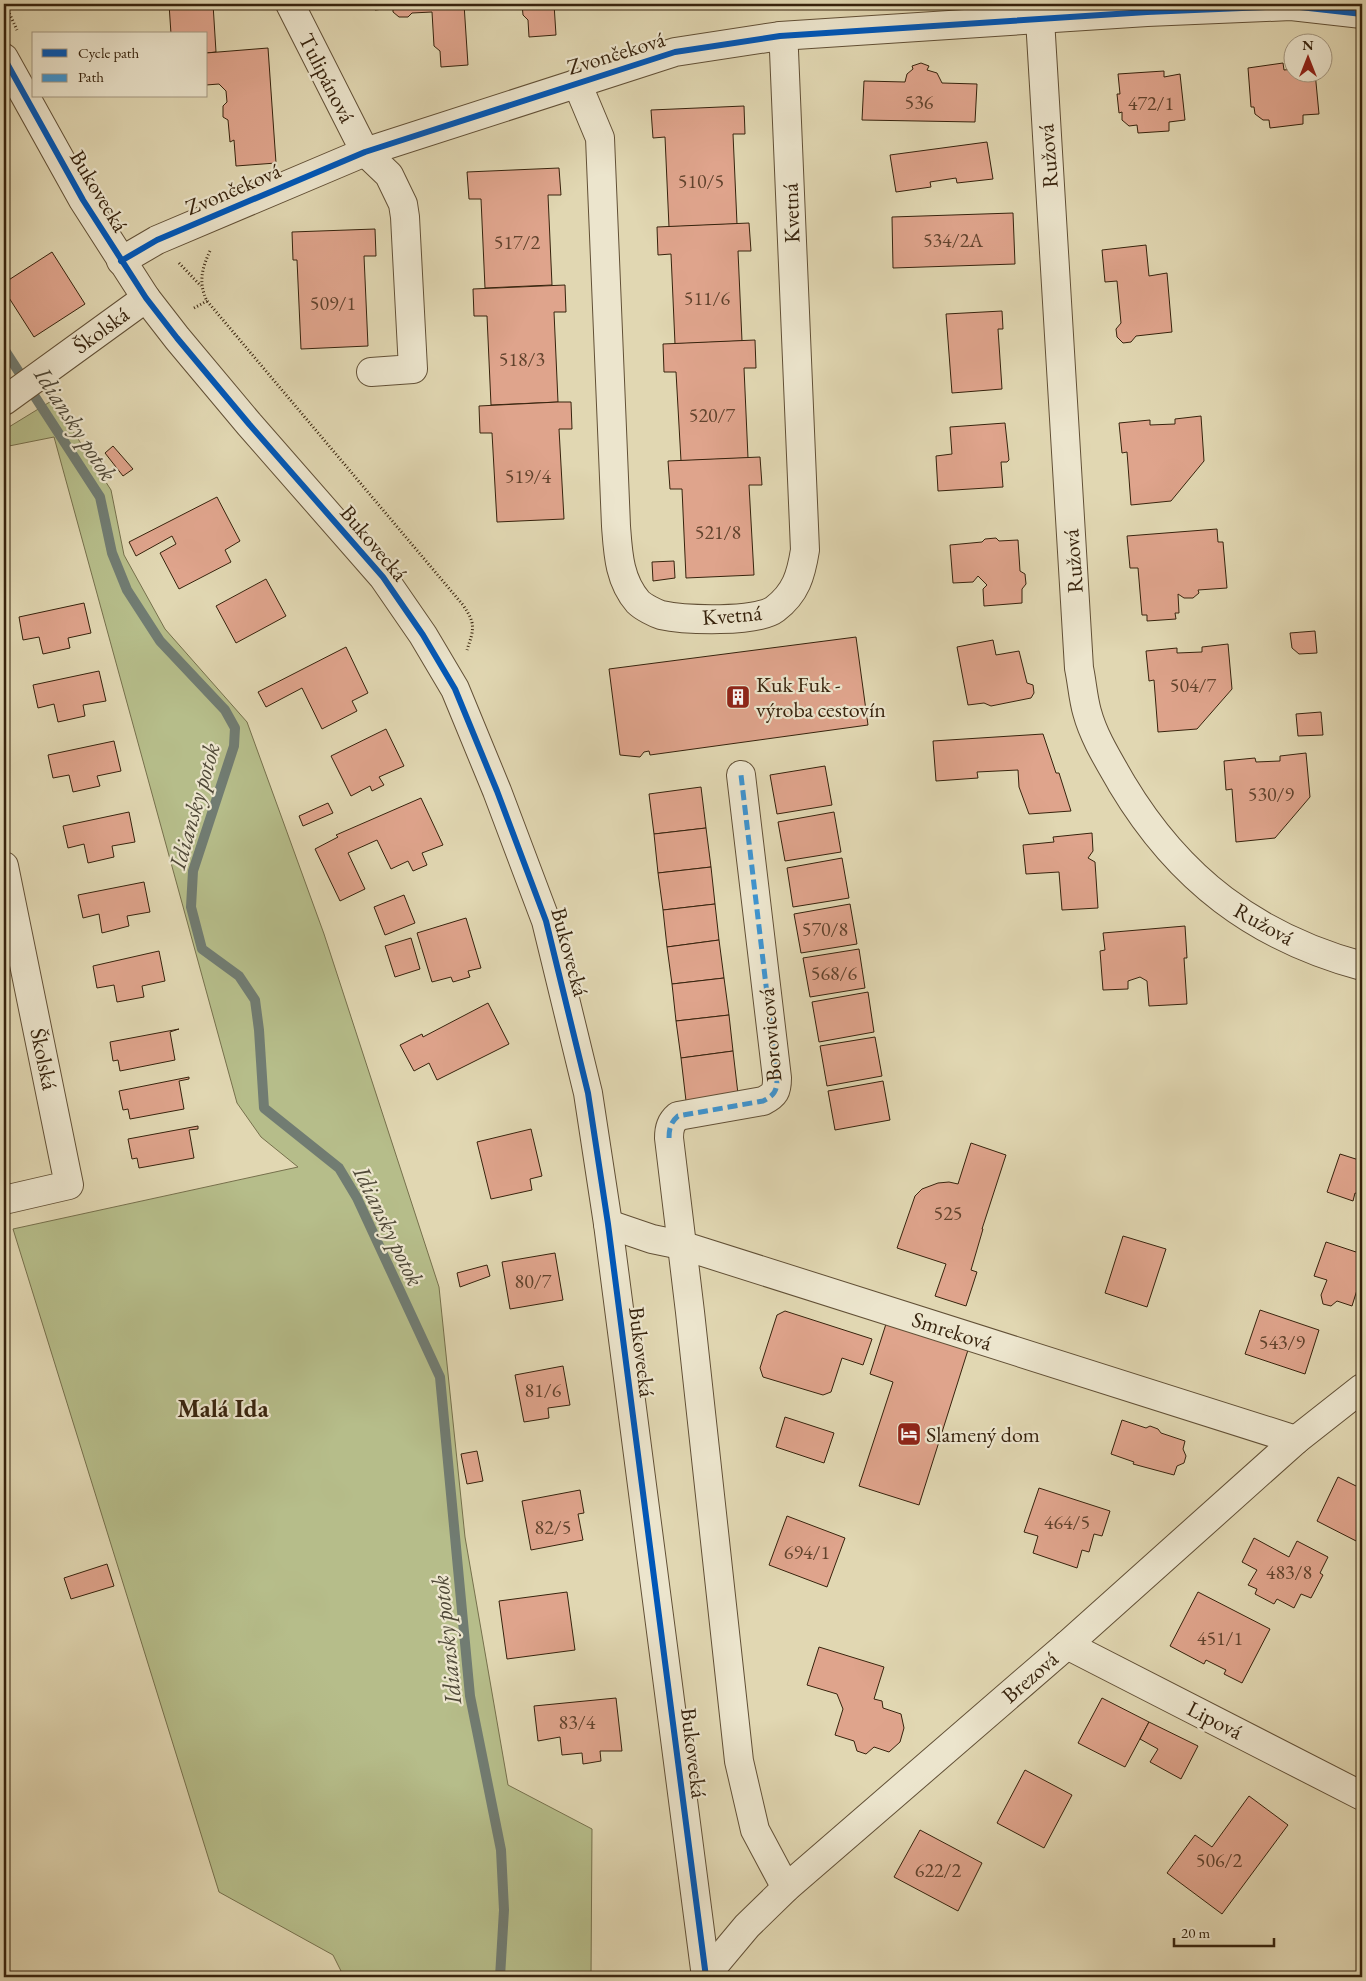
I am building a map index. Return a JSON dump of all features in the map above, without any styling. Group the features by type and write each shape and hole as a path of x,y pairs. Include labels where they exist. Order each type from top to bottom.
{"street":[{"name":"Tulipánová","path":"290,4 365,152"},
{"name":"Zvončeková","path":"121,261 157,240 365,152 675,52 780,36 1040,19 1147,8 1291,6 1362,14"},
{"name":"Ružová","path":"1040,19 1079,668 1087,712 1098,742 1136,807 1164,845 1197,879 1230,906 1264,927 1339,960 1362,966"},
{"name":"Kvetná","path":"577,83 600,138 616,526 619,560 625,583 639,603 660,614 711,619 756,616 773,610 790,595 801,574 805,550 784,51 780,36"},
{"name":"Bukovecká","path":"4,58 83,200 146,298 237,410 383,577 423,635 455,689 497,791 546,922 588,1093 608,1224 706,1976"},
{"path":"365,152 389,175 402,204 405,218 413,369 371,372"},
{"name":"Školská","path":"5,398 146,298"},
{"name":"Borovicová","path":"681,1245 669,1138 669,1129 672,1121 678,1116 688,1113 763,1101 773,1096 777,1089 774,1049 741,775"},
{"name":"Školská","path":"4,866 69,1185 4,1200"},
{"name":"Smreková","path":"608,1224 652,1239 681,1245 1296,1440"},
{"path":"681,1245 739,1761 755,1830 786,1888"},
{"name":"Brezová","path":"706,1976 747,1926 786,1888 1067,1645 1296,1440 1362,1388"},
{"name":"Lipová","path":"1067,1645 1362,1796"}],"path":[{"path":"215,245 210,251 203,267 201,286 207,301 464,605 472,618 474,629 455,689"},
{"path":"194,308 207,301"}],"green space":[{"path":"53,400 111,490 124,555 165,629 247,722 324,934 439,1287 465,1537 508,1785 592,1829 591,1977 344,1977 333,1955 219,1892 13,1229 298,1167 261,1137 237,1103 54,437 4,447 4,430"}],"building":[{"path":"169,4 213,4 216,52 208,53 208,32 171,32"},
{"path":"374,4 464,4 468,65 441,67 440,51 434,46 432,12 412,13 408,17 399,17 393,12 393,8 375,10"},
{"path":"522,4 554,4 556,35 529,37 528,20 523,15"},
{"path":"268,48 276,163 236,166 234,140 230,142 228,120 223,117 223,106 227,102 226,91 219,84 208,85 208,53"},
{"path":"921,63 929,66 927,70 937,73 942,83 977,84 975,122 862,120 864,81 905,82 907,74 913,69 912,66"},
{"path":"1283,63 1284,82 1316,82 1319,114 1303,115 1303,124 1270,128 1269,120 1263,120 1255,114 1254,107 1251,107 1248,68"},
{"path":"1164,71 1164,77 1180,74 1185,120 1169,122 1169,131 1138,133 1137,125 1129,126 1122,120 1122,112 1119,113 1117,94 1120,94 1118,74"},
{"path":"744,106 745,134 733,134 737,224 669,227 665,137 653,138 651,110"},
{"path":"987,142 993,179 957,183 956,178 930,182 931,187 896,192 890,155"},
{"path":"559,168 561,195 548,195 552,285 485,288 481,199 469,199 467,172"},
{"path":"1013,213 1015,264 893,268 892,217"},
{"path":"749,223 751,251 738,251 742,341 675,344 671,254 658,255 657,227"},
{"path":"375,229 376,256 364,256 368,346 301,349 297,260 293,260 292,232"},
{"path":"1146,245 1149,276 1167,273 1172,332 1136,336 1131,342 1123,343 1117,337 1116,329 1121,323 1117,281 1105,282 1102,250"},
{"path":"52,252 85,304 34,337 4,290 4,283"},
{"path":"565,285 566,312 554,312 558,402 491,405 487,316 474,316 473,289"},
{"path":"1002,311 1003,329 998,329 1002,389 952,393 946,314"},
{"path":"755,340 756,368 744,368 748,458 681,461 676,372 664,372 663,344"},
{"path":"571,402 572,429 559,429 564,519 497,522 492,433 480,433 479,406"},
{"path":"1201,416 1204,461 1171,501 1131,505 1127,452 1122,453 1119,423 1150,420 1150,425 1175,424 1175,419"},
{"path":"1005,423 1009,460 1001,462 1003,487 938,491 936,456 952,454 950,427"},
{"path":"113,446 133,469 123,476 105,453"},
{"path":"760,457 762,485 749,485 754,575 686,578 682,489 670,489 668,461"},
{"path":"217,497 240,541 225,550 231,562 179,589 160,553 176,544 172,536 136,556 129,542"},
{"path":"1217,529 1218,542 1223,542 1227,588 1198,590 1199,593 1193,598 1184,598 1178,594 1179,613 1175,613 1176,619 1147,621 1147,615 1142,615 1138,568 1130,568 1127,536"},
{"path":"996,538 999,541 1018,540 1020,571 1025,574 1026,584 1022,589 1022,603 984,606 983,589 987,585 978,576 973,582 953,583 950,545 982,542 985,539"},
{"path":"674,561 675,578 653,581 652,562"},
{"path":"266,579 286,616 236,643 216,606"},
{"path":"84,603 91,633 68,638 70,648 43,654 39,637 23,640 19,617"},
{"path":"1315,631 1317,653 1299,654 1292,648 1290,633"},
{"name":"Kuk Fuk - výroba cestovín","path":"856,637 868,725 650,755 649,751 644,752 640,757 620,755 609,669"},
{"path":"993,640 996,655 1019,651 1027,683 1033,685 1034,693 1031,698 991,706 984,703 968,705 957,647"},
{"path":"1228,644 1232,689 1197,729 1158,732 1154,680 1149,681 1146,651 1177,648 1177,653 1202,652 1202,647"},
{"path":"346,647 368,693 352,701 357,711 322,729 302,688 266,707 258,692"},
{"path":"99,671 106,701 83,705 85,716 58,722 54,704 38,708 33,685"},
{"path":"1321,712 1323,735 1298,736 1296,714"},
{"path":"386,729 404,766 379,777 384,785 372,791 370,786 351,796 331,756"},
{"path":"1043,734 1056,773 1059,773 1071,811 1029,814 1019,787 1018,770 977,772 978,778 936,781 933,741"},
{"path":"114,741 121,771 97,776 100,786 73,792 69,775 53,778 48,755"},
{"path":"1306,753 1310,797 1275,838 1236,842 1232,789 1226,790 1224,761 1255,758 1256,762 1280,761 1280,756"},
{"path":"825,766 832,805 777,814 770,775"},
{"path":"701,787 706,828 654,834 649,794"},
{"path":"421,798 443,845 422,853 427,865 413,871 408,861 391,869 377,840 348,853 365,889 340,901 315,849 338,837 336,835"},
{"path":"328,803 333,813 303,826 299,816"},
{"path":"129,812 135,842 112,846 114,857 88,863 84,844 68,848 63,826"},
{"path":"834,812 841,852 785,861 778,822"},
{"path":"706,828 711,867 658,873 654,834"},
{"path":"1092,833 1093,851 1088,858 1095,862 1098,908 1062,910 1059,872 1026,874 1023,845 1054,842 1053,837"},
{"path":"842,858 849,898 793,907 787,868"},
{"path":"711,867 715,904 663,910 658,873"},
{"path":"144,882 150,912 127,916 129,926 102,933 99,914 83,918 78,895"},
{"path":"404,895 415,923 385,935 374,907"},
{"path":"715,904 719,940 667,947 663,910"},
{"path":"850,904 857,944 801,953 794,914"},
{"path":"466,918 481,968 468,971 470,977 453,982 451,977 432,982 417,933"},
{"path":"1185,926 1187,958 1184,958 1187,1004 1149,1006 1147,981 1140,977 1128,981 1128,989 1103,990 1100,951 1105,950 1103,933"},
{"path":"411,938 420,969 395,977 385,946"},
{"path":"719,940 724,978 672,984 667,947"},
{"path":"859,949 865,988 810,997 803,958"},
{"path":"159,951 165,981 142,986 144,997 117,1002 114,985 97,988 93,966"},
{"path":"724,978 729,1015 676,1021 672,984"},
{"path":"868,992 874,1032 819,1042 812,1002"},
{"path":"488,1003 509,1044 437,1080 429,1063 414,1071 400,1045 422,1034 423,1037"},
{"path":"729,1015 733,1051 681,1058 676,1021"},
{"path":"179,1029 170,1032 175,1060 120,1071 118,1060 113,1061 110,1042"},
{"path":"875,1037 882,1076 827,1086 820,1046"},
{"path":"733,1051 738,1094 686,1101 681,1058"},
{"path":"189,1077 189,1079 179,1081 184,1109 130,1119 128,1109 123,1110 119,1091"},
{"path":"883,1081 890,1120 835,1130 828,1091"},
{"path":"198,1126 198,1129 189,1130 194,1158 139,1168 137,1158 132,1159 128,1139"},
{"path":"531,1129 542,1176 530,1179 532,1190 491,1199 477,1142"},
{"path":"971,1143 1006,1155 971,1270 977,1272 966,1306 935,1296 946,1264 897,1248 915,1196 922,1189 938,1183 949,1182 958,1184"},
{"path":"1340,1154 1362,1161 1362,1195 1355,1193 1353,1201 1327,1192"},
{"path":"1123,1236 1166,1249 1147,1307 1105,1293"},
{"path":"1326,1242 1362,1254 1362,1292 1357,1290 1352,1306 1337,1301 1331,1306 1323,1304 1321,1295 1327,1280 1314,1276"},
{"path":"555,1253 563,1300 510,1309 502,1262"},
{"path":"487,1265 490,1276 460,1287 457,1273"},
{"path":"1260,1310 1319,1330 1305,1374 1245,1354"},
{"path":"785,1311 872,1339 863,1365 842,1358 831,1392 823,1395 763,1377 760,1368 777,1315"},
{"name":"Slamený dom","path":"886,1324 968,1350 919,1505 859,1486 893,1382 870,1374"},
{"path":"563,1366 570,1405 548,1408 549,1418 524,1422 515,1375"},
{"path":"785,1417 834,1433 824,1463 776,1447"},
{"path":"1122,1420 1146,1428 1150,1426 1158,1429 1161,1433 1185,1441 1183,1449 1186,1456 1184,1463 1177,1466 1174,1475 1133,1464 1134,1462 1111,1454"},
{"path":"477,1451 483,1481 467,1484 461,1454"},
{"path":"1338,1477 1362,1489 1362,1544 1317,1521"},
{"path":"1039,1488 1110,1511 1102,1536 1094,1534 1089,1552 1082,1550 1077,1568 1033,1553 1038,1536 1024,1532"},
{"path":"580,1490 584,1513 578,1514 583,1540 531,1550 522,1501"},
{"path":"787,1516 845,1538 827,1587 769,1565"},
{"path":"1254,1538 1289,1557 1297,1541 1328,1557 1320,1573 1323,1575 1311,1598 1301,1594 1294,1608 1277,1599 1274,1604 1255,1594 1257,1589 1248,1585 1257,1570 1242,1562"},
{"path":"107,1564 114,1586 71,1599 64,1578"},
{"path":"567,1592 575,1650 507,1659 499,1601"},
{"path":"1198,1592 1270,1629 1242,1683 1224,1674 1226,1670 1206,1660 1204,1664 1170,1646"},
{"path":"819,1647 884,1667 874,1699 882,1701 883,1708 901,1714 904,1728 900,1742 889,1752 874,1747 866,1754 857,1751 854,1741 835,1735 843,1709 837,1694 807,1685"},
{"path":"616,1698 622,1751 600,1751 601,1761 583,1764 582,1753 562,1755 560,1737 538,1741 534,1706"},
{"path":"1102,1698 1149,1722 1125,1767 1078,1743"},
{"path":"1149,1722 1198,1746 1181,1779 1150,1762 1158,1749 1140,1739"},
{"path":"1025,1770 1072,1795 1044,1848 997,1823"},
{"path":"1249,1796 1288,1825 1222,1914 1167,1873 1195,1835 1212,1847"},
{"path":"920,1830 982,1863 958,1911 894,1877"}],"waterway":[{"name":"Idiansky potok","path":"4,349 100,497 112,553 127,590 160,641 225,710 235,728 234,746 193,871 191,907 202,949 239,976 255,1000 264,1108 339,1168 357,1198 440,1377 470,1696 501,1850 504,1910 500,1977"}],"marked path":[{"path":"669,1138 671,1126 678,1116 763,1101 775,1092 777,1078 741,775"}],"cycle path":[{"path":"121,261 157,240 365,152 675,52 780,36 1147,12 1291,6 1362,14"},
{"path":"4,58 83,200 146,298 249,424 383,577 423,635 455,689 497,791 546,921 588,1093 608,1224 706,1977"}],"place":[{"name":"Kuk Fuk - výroba cestovín","path":"738,697"},
{"name":"Slamený dom","path":"909,1434"}],"district":[{"name":"Malá Ida","path":"223,1408"}]}
